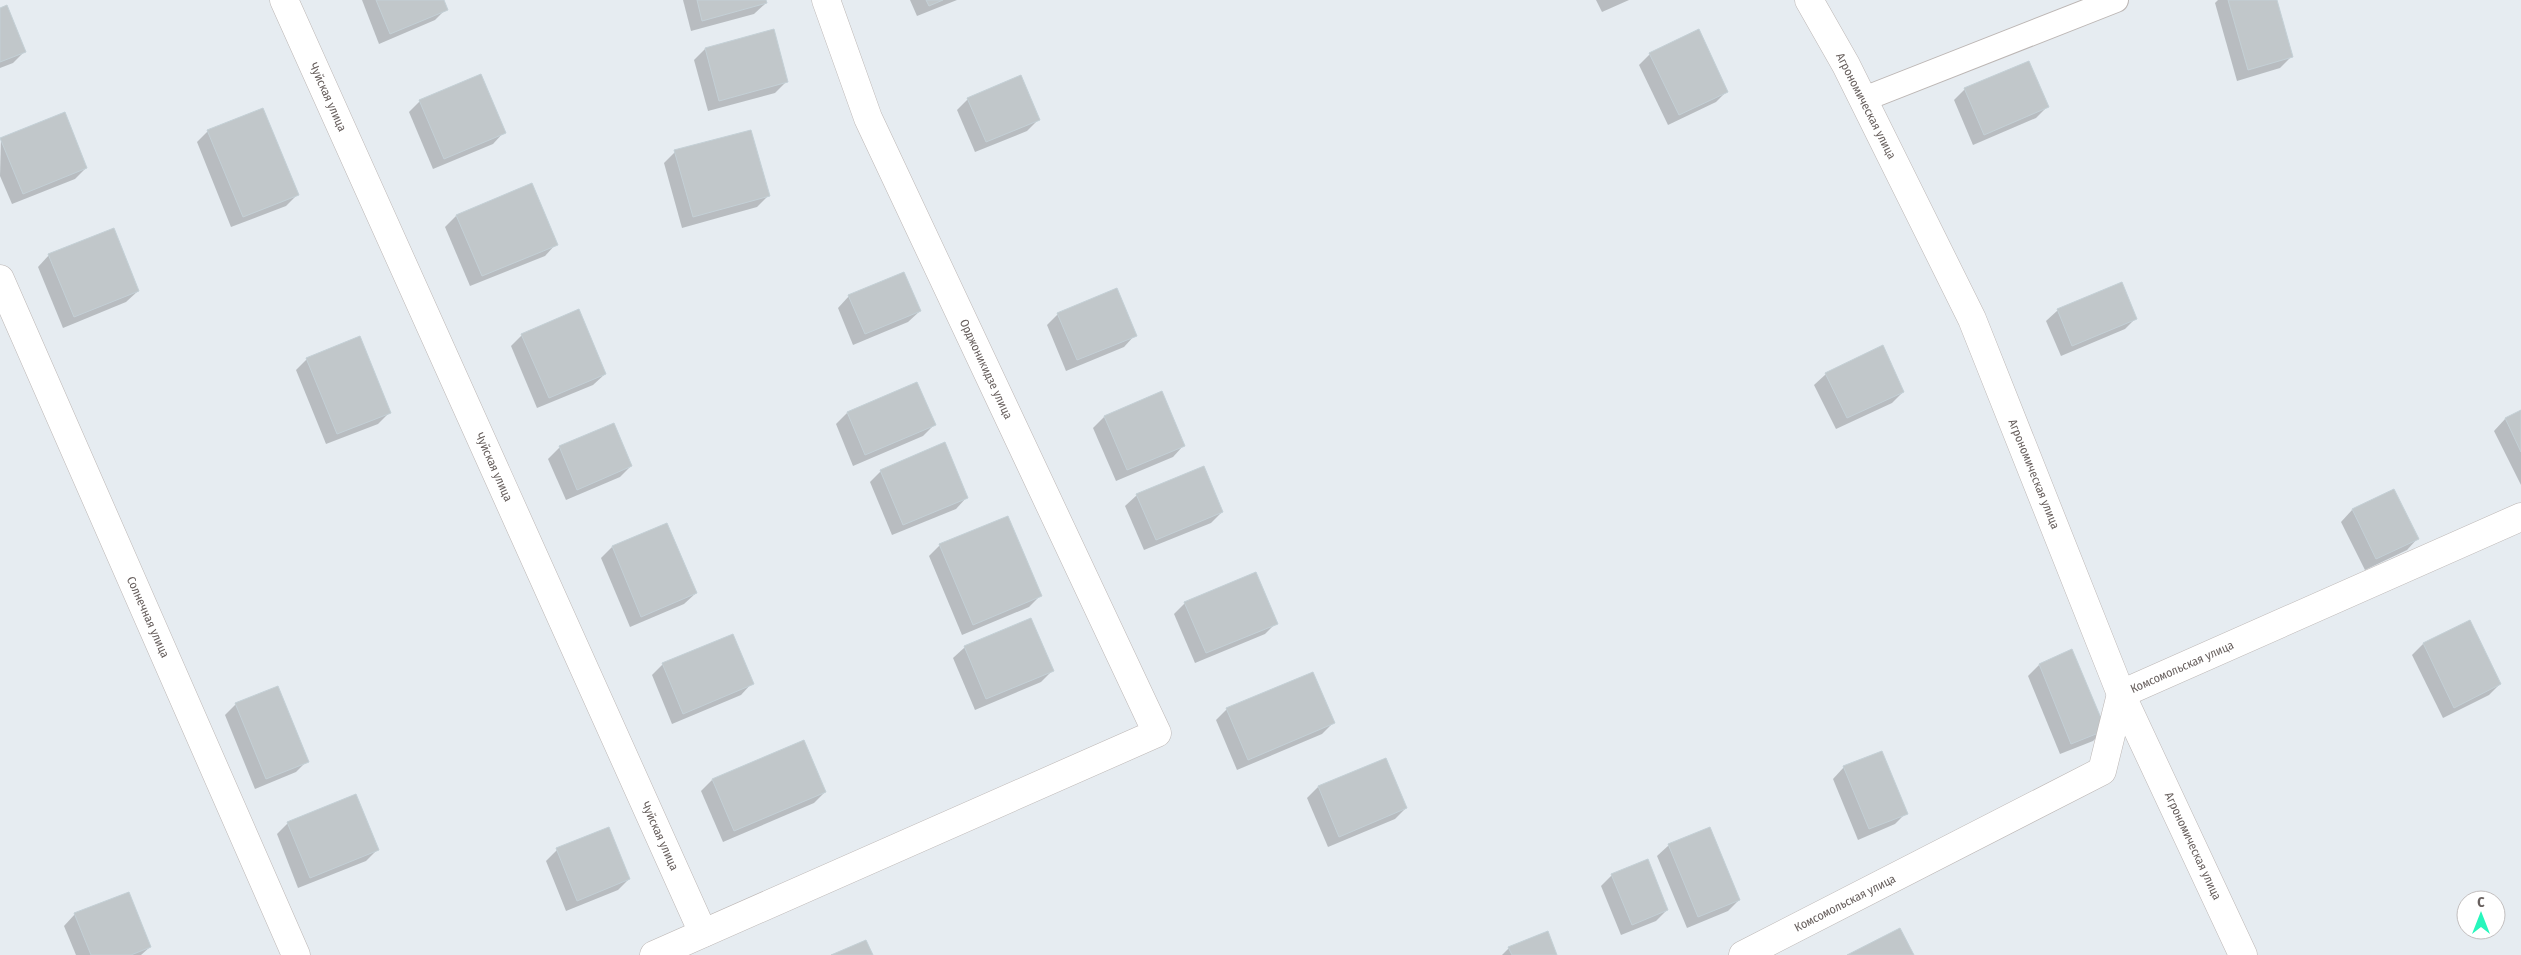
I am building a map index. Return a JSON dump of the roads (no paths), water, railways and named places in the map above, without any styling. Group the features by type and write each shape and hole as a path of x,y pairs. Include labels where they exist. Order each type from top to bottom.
{"street":[{"name":"Чуйская улица","path":"284,0 703,933"},
{"name":"Орджоникидзе улица","path":"703,933 1157,733 868,118 826,0"},
{"name":"Агрономическая улица","path":"1809,0 1864,99 1972,319 2121,694 2243,955"},
{"name":"Солнечная улица","path":"0,279 296,955"},
{"name":"Комсомольская улица","path":"1743,955 2102,771 2121,694 2521,518"},
{"path":"654,955 703,933"}],"lane":[{"path":"1864,99 2116,0"}]}
